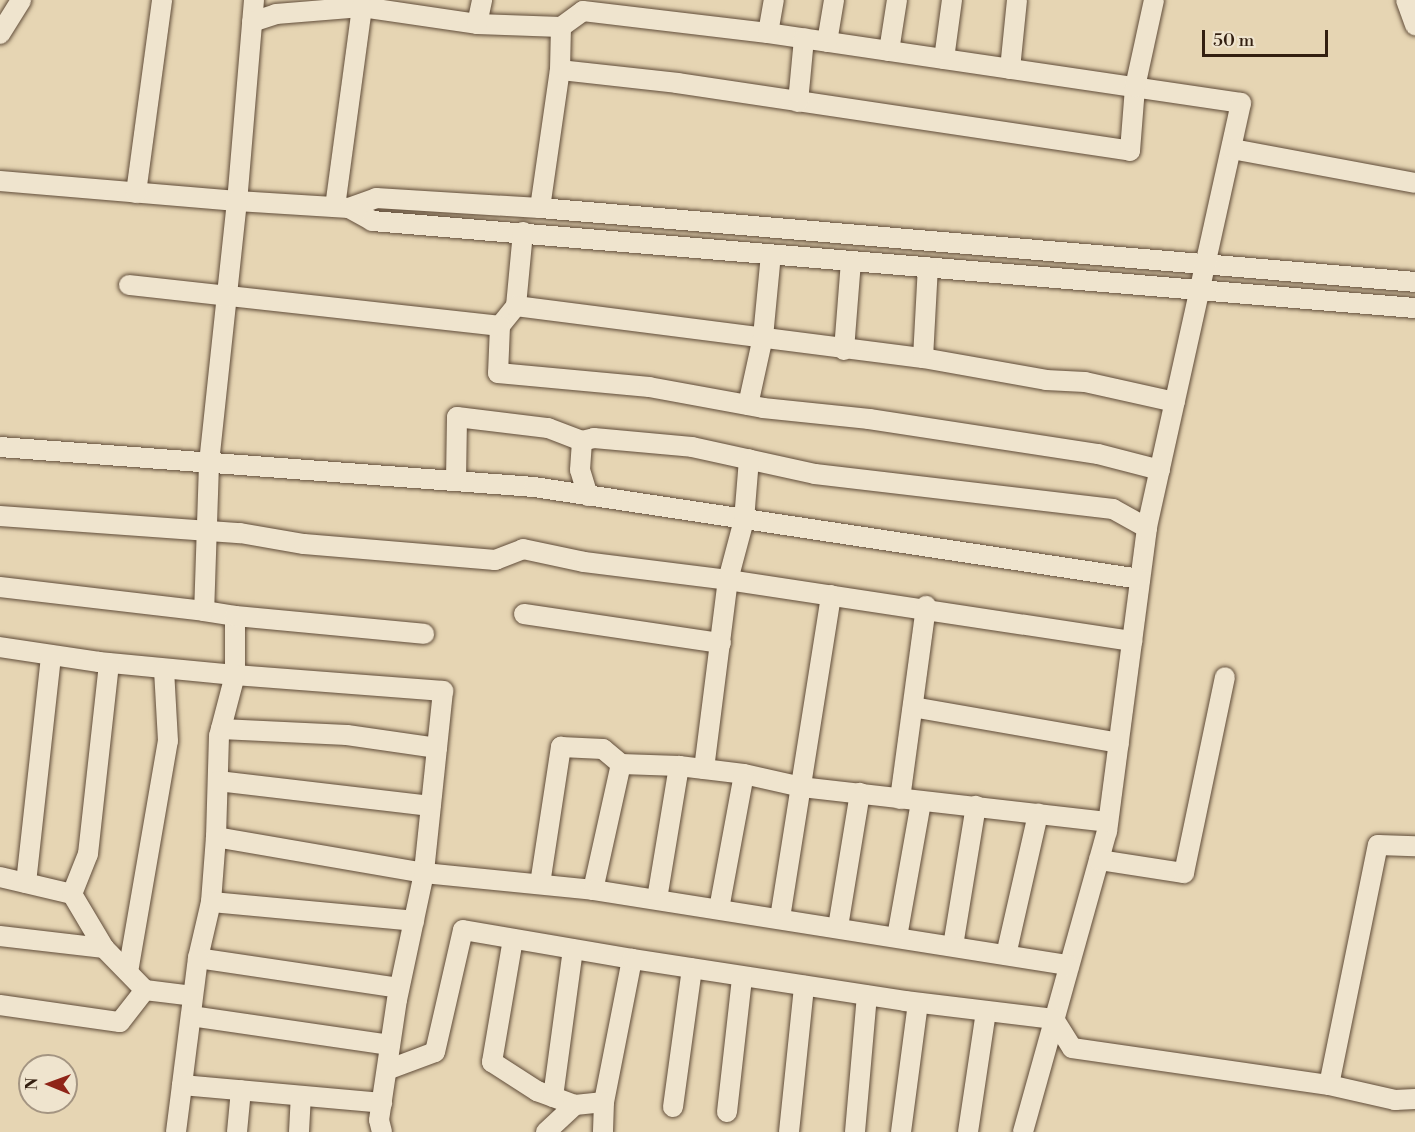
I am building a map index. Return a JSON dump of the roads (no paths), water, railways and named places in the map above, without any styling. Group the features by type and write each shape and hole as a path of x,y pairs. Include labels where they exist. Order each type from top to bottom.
{"street":[{"path":"0,34 21,0"},
{"path":"136,193 162,0"},
{"path":"204,611 204,531 209,464 237,201 254,0"},
{"path":"477,24 482,0"},
{"path":"768,33 774,0"},
{"path":"827,42 834,0"},
{"path":"889,51 897,0"},
{"path":"944,59 952,0"},
{"path":"1010,69 1017,0"},
{"path":"560,70 798,102 1130,151 1135,87 1154,0"},
{"path":"1406,0 1415,25"},
{"path":"252,22 276,14 329,4 407,7 477,24 561,27 583,11 804,38 1241,103 1147,528 1108,822 1023,1132"},
{"path":"342,207 362,7"},
{"path":"540,208 560,70 561,27"},
{"path":"798,102 804,38"},
{"path":"1232,148 1415,183"},
{"path":"0,181 237,201 342,207 376,198 540,208 1415,282"},
{"path":"342,207 372,221 523,231 851,262 1415,308"},
{"path":"523,231 516,306 500,326 498,373 649,387 748,405 869,419 1098,454 1160,470"},
{"path":"748,405 763,337 771,254"},
{"path":"844,350 851,262"},
{"path":"923,358 928,267"},
{"path":"129,285 500,326"},
{"path":"516,306 763,337 844,350 923,358 1046,380 1085,382 1175,402"},
{"path":"456,481 457,417 548,428 582,441 594,438 692,447 815,474 1113,509 1147,528"},
{"path":"582,441 580,470 588,496"},
{"path":"0,447 456,481 588,496 1140,579"},
{"path":"704,769 728,580 744,520 749,459"},
{"path":"0,516 204,531 495,560 523,549 584,562 926,608 1132,641"},
{"path":"0,587 235,616 424,634"},
{"path":"780,918 831,595"},
{"path":"900,799 926,608"},
{"path":"524,614 720,642"},
{"path":"176,1132 198,958 211,902 221,729 235,675 235,616"},
{"path":"0,647 164,669 443,691 424,873 399,988 382,1102 382,1132"},
{"path":"26,883 51,655"},
{"path":"72,894 88,854 109,663"},
{"path":"128,972 168,741 164,669"},
{"path":"1099,860 1184,873 1225,677"},
{"path":"913,707 1119,743"},
{"path":"221,729 347,735 437,748"},
{"path":"540,884 561,747 603,749 621,764 679,766 744,774 801,787 1108,822"},
{"path":"593,890 621,764"},
{"path":"657,899 679,766"},
{"path":"719,909 744,774"},
{"path":"218,781 431,806"},
{"path":"838,927 860,793"},
{"path":"897,937 921,802"},
{"path":"953,946 976,806"},
{"path":"1006,955 1038,814"},
{"path":"216,837 424,873 540,884 657,899 1069,965"},
{"path":"1329,1084 1378,845 1415,846"},
{"path":"0,877 72,894 104,948 145,990 192,1006 390,1045"},
{"path":"211,902 414,921"},
{"path":"387,1070 435,1052 463,930 742,978 918,1003 1054,1019"},
{"path":"0,936 104,948"},
{"path":"513,939 492,1062 553,1097 574,1105 604,1102"},
{"path":"553,1097 573,949"},
{"path":"198,958 399,988"},
{"path":"603,1132 604,1102 632,959"},
{"path":"673,1107 692,968"},
{"path":"727,1112 742,978"},
{"path":"789,1132 804,986"},
{"path":"0,1005 120,1022 145,990"},
{"path":"855,1132 867,996"},
{"path":"901,1132 918,1003"},
{"path":"968,1132 986,1011"},
{"path":"1054,1019 1072,1048 1329,1084 1395,1100 1415,1099"},
{"path":"182,1085 382,1102"},
{"path":"237,1132 241,1090"},
{"path":"298,1132 301,1096"},
{"path":"546,1132 574,1105"}]}
